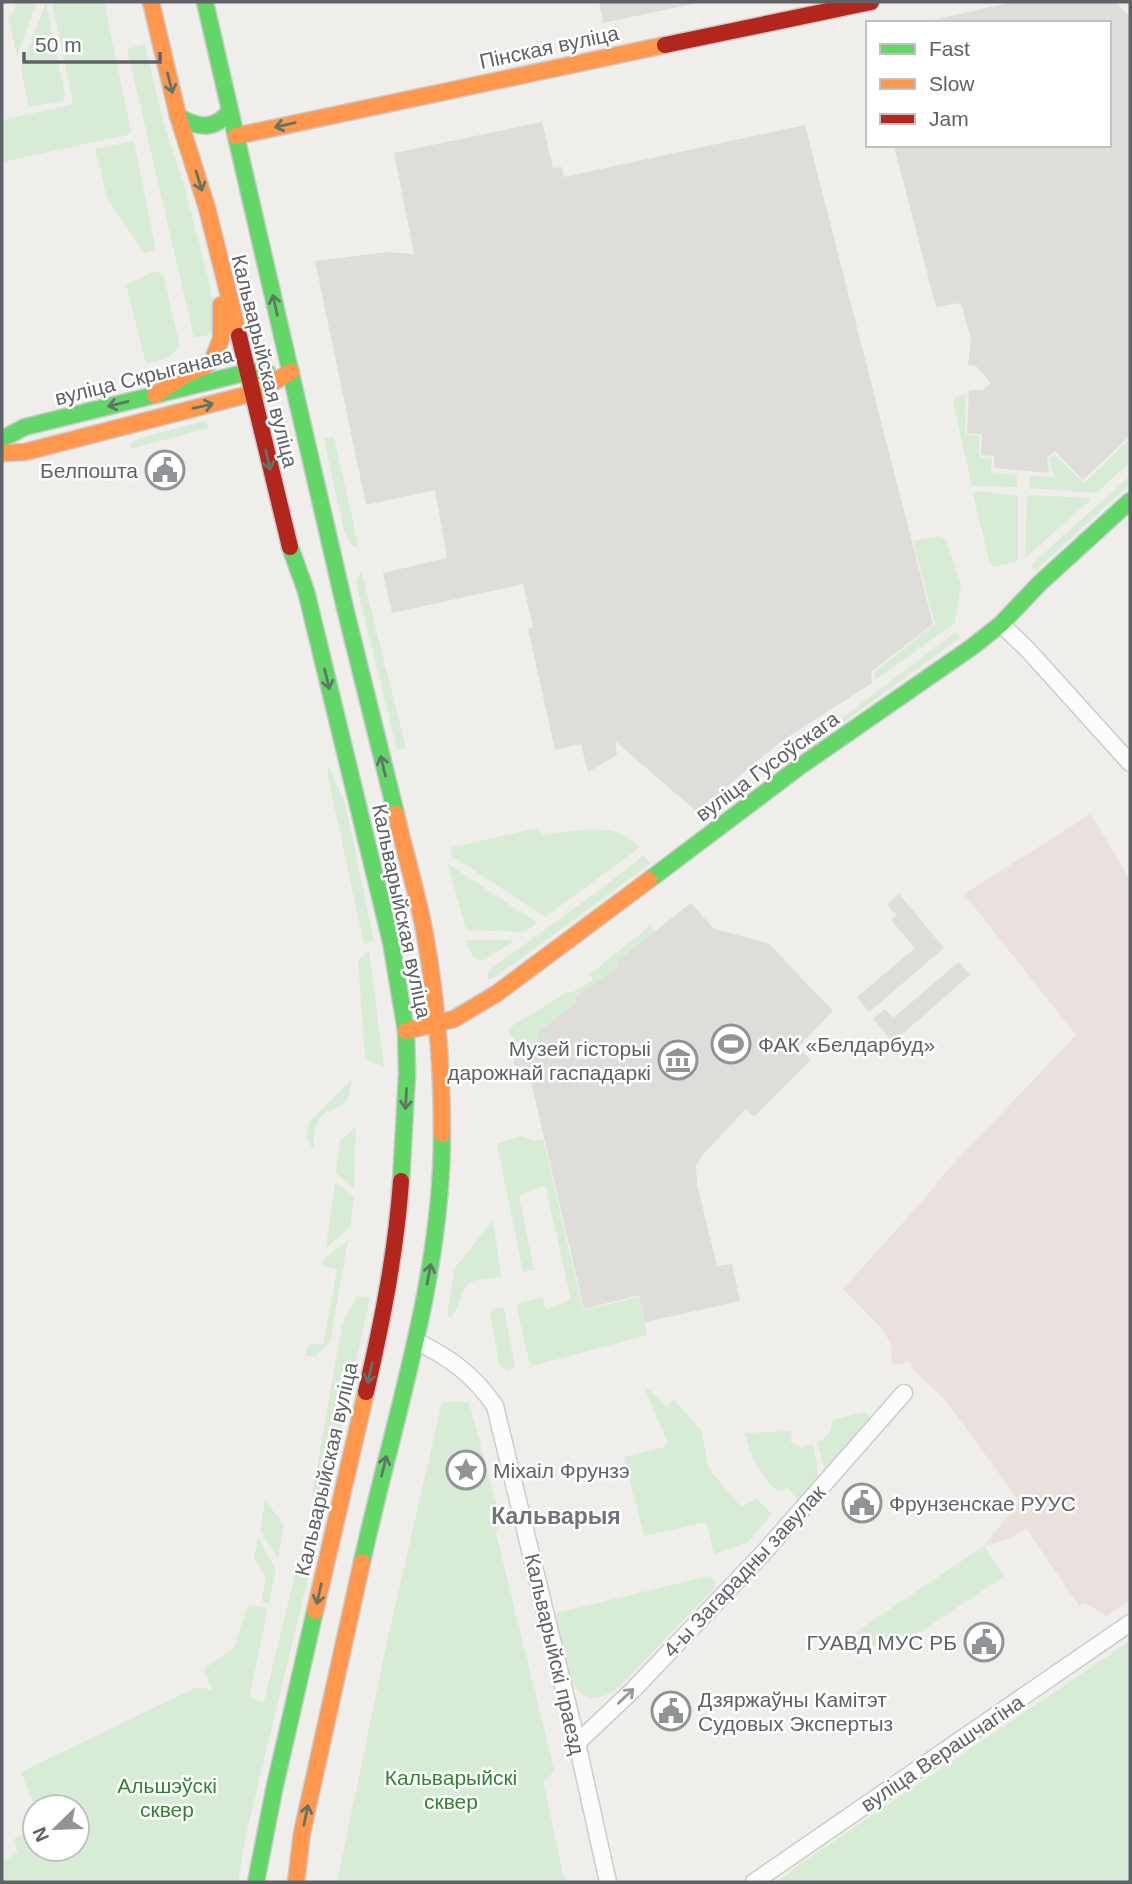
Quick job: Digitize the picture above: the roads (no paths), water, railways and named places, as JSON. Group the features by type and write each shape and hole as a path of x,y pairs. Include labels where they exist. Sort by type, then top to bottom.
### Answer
{"main road":[{"name":"Кальварыйская вуліца","path":"151,2 178,116 207,208 254,393 286,535 306,590 388,928 406,1031 407,1074 397,1237 397,1338 365,1545 302,1833 296,1882"},
{"name":"Кальварыйская вуліца","path":"205,2 348,621 425,934 442,1074 442,1179 431,1266 397,1338 274,1790 257,1882"},
{"name":"Пінская вуліца","path":"236,136 871,2"},
{"path":"178,116 196,127 204,128 218,124 230,111"},
{"path":"155,395 213,359 221,339 222,275"},
{"name":"вуліца Скрыганава","path":"2,439 25,428 248,372 291,372"},
{"name":"вуліца Скрыганава","path":"2,453 25,452 254,393 291,372"},
{"name":"вуліца Гусоўскага","path":"406,1031 454,1019 505,987 799,767 1001,625 1040,583 1130,501"}],"street":[{"path":"1001,625 1028,650 1130,763"},
{"name":"Кальварыйскі праезд","path":"397,1338 456,1364 483,1389 495,1406 608,1882"},
{"name":"4-ы Загарадны завулак","path":"577,1743 633,1690 766,1550 904,1393"},
{"name":"вуліца Верашчагіна","path":"754,1882 1130,1623"}],"place":[{"name":"Белпошта","path":"165,470"},
{"name":"ФАК «Белдарбуд»","path":"731,1044"},
{"name":"Музей гісторыі дарожнай гаспадаркі","path":"678,1060"},
{"name":"Міхаіл Фрунзэ","path":"466,1470"},
{"name":"Фрунзенскае РУУС","path":"862,1503"},
{"name":"ГУАВД МУС РБ","path":"984,1642"},
{"name":"Дзяржаўны Камітэт Судовых Экспертыз","path":"671,1711"}],"district":[{"name":"Кальварыя","path":"556,1516"}],"park label":[{"name":"Кальварыйскі сквер","path":"451,1789"},
{"name":"Альшэўскі сквер","path":"167,1797"}]}
